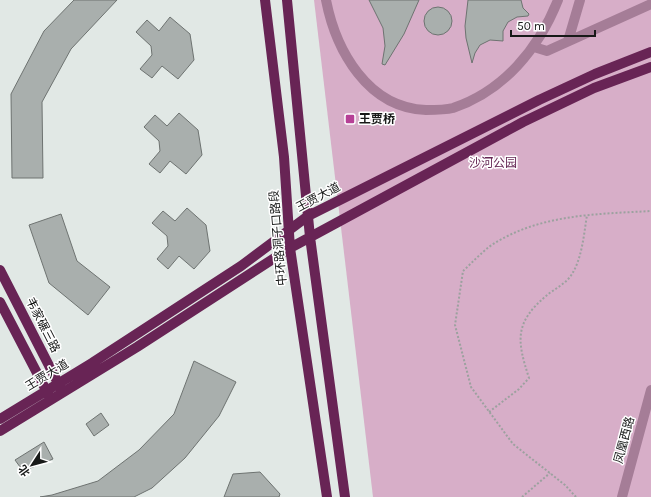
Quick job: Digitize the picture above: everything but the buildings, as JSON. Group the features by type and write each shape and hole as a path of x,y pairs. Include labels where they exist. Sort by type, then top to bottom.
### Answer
{"main road":[{"name":"中环路洞子口路段","path":"265,0 284,158 290,229 290,248 327,497"},
{"path":"287,0 310,237 345,497"},
{"name":"王贾大道","path":"61,388 234,270 308,216 539,100 595,74 651,52"},
{"name":"王贾大道","path":"0,419 49,395 137,347 290,248 530,118 594,88 651,67"},
{"name":"韦家碾三路","path":"0,270 61,388"},
{"path":"0,302 49,395"},
{"name":"王贾大道","path":"0,431 49,395"}],"street":[{"path":"326,0 329,16 339,43 355,70 366,84 380,96 395,104 412,110 452,108 484,94 513,71 534,47 558,0"},
{"path":"568,41 580,0"},
{"path":"534,47 547,51 651,4"},
{"name":"凤凰西路","path":"622,497 651,390"}],"path":[{"path":"576,497 550,473 513,444 471,387 455,325 463,272 499,240 550,220 587,215 651,211"},
{"path":"489,412 519,390 529,378 521,354 519,336 528,314 572,274 580,254 587,215"},
{"path":"522,497 550,473"}],"green space":[{"name":"沙河公园","path":"314,0 651,0 651,497 373,497"}],"place":[{"name":"王贾桥","path":"350,119"}]}
